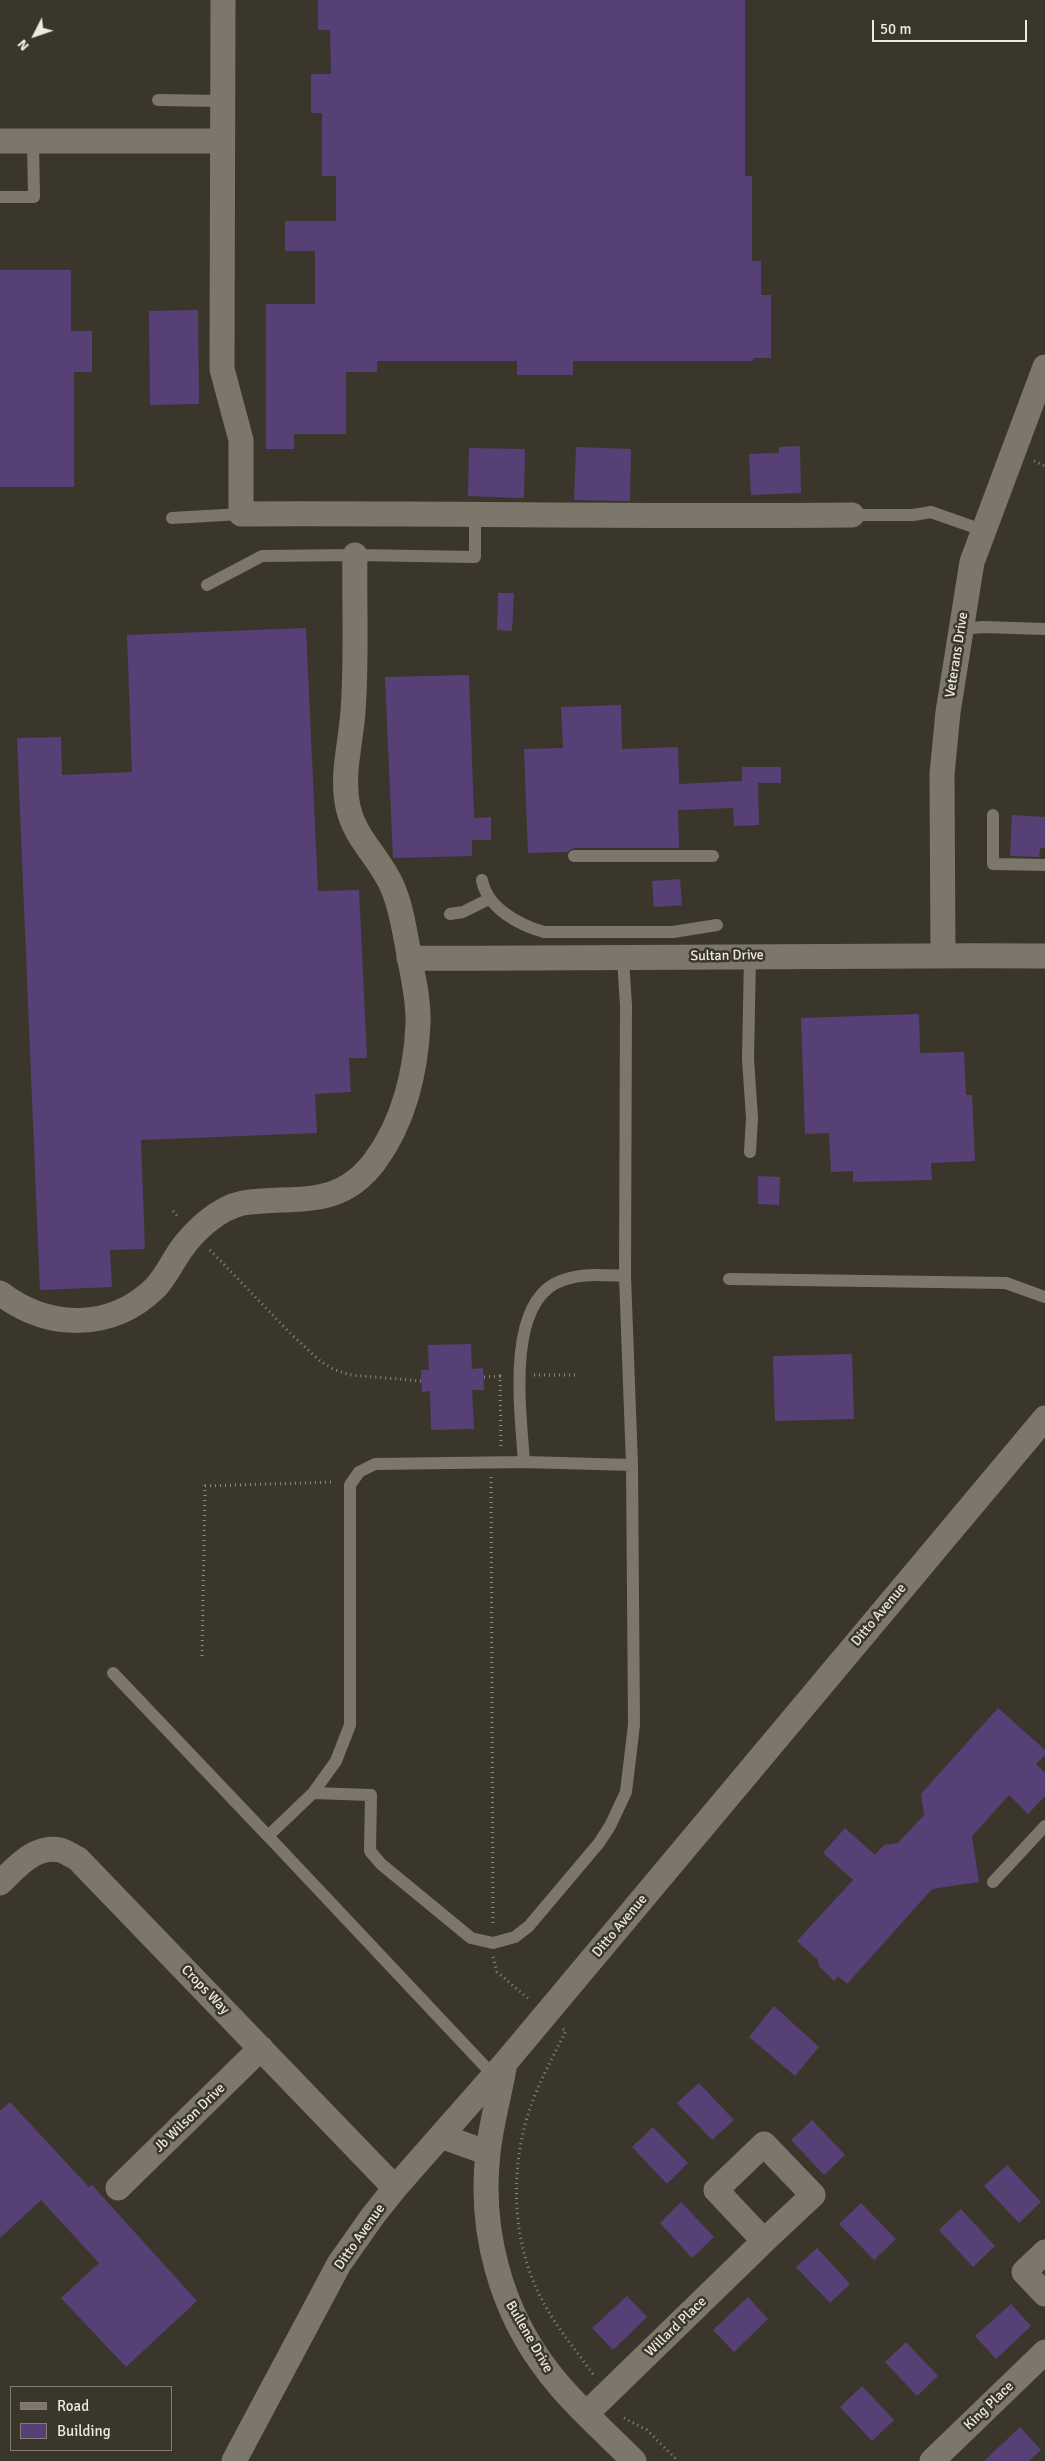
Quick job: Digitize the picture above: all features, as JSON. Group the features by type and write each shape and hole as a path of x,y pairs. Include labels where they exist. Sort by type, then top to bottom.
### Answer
{"street":[{"path":"222,0 222,369 241,440 241,514 475,514 700,517 852,515"},
{"path":"0,141 221,141"},
{"name":"Veterans Drive","path":"943,956 942,774 972,562 982,530 1038,405 1045,367"},
{"path":"0,1293 35,1314 60,1321 106,1318 123,1311 157,1286 194,1234 215,1215 241,1203 311,1200 336,1192 360,1178 375,1162 390,1140 403,1107 413,1067 418,1022 414,981 401,912 392,884 355,829 347,806 346,769 353,711 355,554"},
{"name":"Sultan Drive","path":"409,958 623,959 750,956 1045,956"},
{"name":"Ditto Avenue","path":"234,2461 339,2264 395,2188 499,2070 1040,1435"},
{"name":"Crops Way","path":"0,1883 28,1857 42,1851 60,1850 78,1859 395,2188"},
{"name":"Jb Wilson Drive","path":"118,2188 261,2048"},
{"name":"Bullene Drive","path":"499,2070 488,2153 488,2221 492,2252 499,2278 513,2314 550,2374 634,2461"},
{"path":"441,2136 488,2153"},
{"name":"Willard Place","path":"587,2413 764,2241"},
{"path":"1045,2252 1024,2272 1045,2294"},
{"name":"King Place","path":"932,2461 1045,2352"}],"lane":[{"path":"158,100 222,101"},
{"path":"0,197 34,197 33,141"},
{"path":"852,515 913,515 931,512 982,530"},
{"path":"172,518 241,514"},
{"path":"206,585 262,556 355,554 475,557 475,514"},
{"path":"962,629 983,626 1045,629"},
{"path":"993,815 993,864 1045,865"},
{"path":"574,856 713,856"},
{"path":"482,880 484,890 489,899 517,921 544,932 673,932 717,925"},
{"path":"450,914 463,912 489,899"},
{"path":"750,956 748,1060 752,1118 750,1152"},
{"path":"313,1793 371,1795 370,1851 381,1864 471,1938 493,1943 515,1936 529,1926 599,1843 626,1792 634,1724 632,1464 625,1276 627,1062 623,959"},
{"path":"524,1462 520,1376 526,1323 535,1301 554,1284 583,1275 625,1276"},
{"path":"729,1279 1006,1283 1045,1297"},
{"path":"268,1836 313,1793 336,1761 350,1725 350,1485 354,1477 366,1467 375,1464 524,1462 632,1464"},
{"path":"113,1673 268,1836 499,2070"},
{"path":"993,1882 1045,1826"}],"path":[{"path":"173,1211 289,1332 320,1361 333,1369 350,1375 422,1381"},
{"path":"484,1376 579,1374"},
{"path":"500,1376 501,1449 490,1449 493,1962 498,1972 566,2031 546,2071 527,2120 519,2151 517,2216 523,2249 538,2292 547,2309 621,2416 647,2430 678,2461"},
{"path":"202,1656 205,1486 331,1484 336,1480"}],"building":[{"path":"318,0 745,0 745,176 752,176 752,261 761,261 761,295 771,295 771,358 753,358 753,361 573,361 573,375 517,375 517,361 377,361 377,372 346,372 346,434 294,434 294,449 266,449 266,304 315,304 315,251 285,251 285,221 336,221 336,176 322,176 322,113 311,113 311,74 331,74 330,30 318,30"},
{"path":"0,270 71,270 71,331 92,331 92,372 74,372 74,487 0,487"},
{"path":"198,310 199,404 150,405 149,311"},
{"path":"800,446 801,493 751,495 749,454 779,453 779,447"},
{"path":"576,447 631,449 630,501 574,500"},
{"path":"469,448 525,449 524,498 468,496"},
{"path":"498,593 514,593 512,631 497,630"},
{"path":"306,628 318,891 359,890 367,1058 349,1058 351,1092 315,1094 317,1133 141,1140 145,1249 110,1250 112,1287 40,1290 17,738 61,737 62,775 132,772 127,635"},
{"path":"469,675 474,818 491,817 491,840 472,840 472,856 393,858 385,677"},
{"path":"621,705 622,749 678,747 679,784 742,781 742,767 781,767 781,783 758,783 759,825 734,826 733,808 678,810 679,848 574,848 567,852 528,853 524,749 563,748 561,707"},
{"path":"1012,815 1045,817 1045,848 1040,848 1039,857 1010,856"},
{"path":"680,879 682,905 654,907 652,881"},
{"path":"919,1014 920,1053 964,1052 966,1095 972,1095 975,1161 931,1163 932,1180 853,1182 853,1171 831,1172 829,1133 805,1134 801,1018"},
{"path":"758,1176 780,1177 779,1205 758,1204"},
{"path":"471,1344 472,1369 483,1368 484,1390 472,1390 474,1429 431,1430 430,1391 422,1392 421,1370 429,1370 428,1345"},
{"path":"852,1354 854,1419 775,1421 773,1356"},
{"path":"998,1708 1045,1750 1045,1755 1036,1764 1045,1773 1045,1796 1028,1814 1009,1795 972,1836 979,1882 932,1889 847,1984 838,1976 834,1981 819,1966 818,1960 797,1941 853,1880 823,1853 845,1828 875,1855 884,1845 898,1843 924,1815 921,1794"},
{"path":"774,2006 819,2047 795,2076 749,2037"},
{"path":"699,2083 734,2120 712,2140 677,2103"},
{"path":"10,2102 89,2187 92,2185 197,2301 126,2367 61,2298 99,2263 41,2200 0,2238 0,2111"},
{"path":"812,2120 845,2155 824,2175 791,2140"},
{"path":"653,2127 688,2163 667,2184 632,2147"},
{"path":"1007,2165 1041,2202 1019,2223 984,2186"},
{"path":"681,2202 714,2237 692,2258 660,2223"},
{"path":"861,2203 896,2239 874,2260 839,2224"},
{"path":"961,2209 995,2246 973,2267 939,2230"},
{"path":"817,2248 850,2284 830,2303 796,2267"},
{"path":"627,2296 647,2317 613,2350 592,2328"},
{"path":"748,2297 768,2319 734,2352 713,2330"},
{"path":"1011,2304 1031,2326 996,2359 975,2336"},
{"path":"906,2342 938,2376 917,2396 885,2362"},
{"path":"862,2386 894,2420 872,2441 840,2407"},
{"path":"1020,2427 1041,2450 1029,2461 984,2461"}]}
